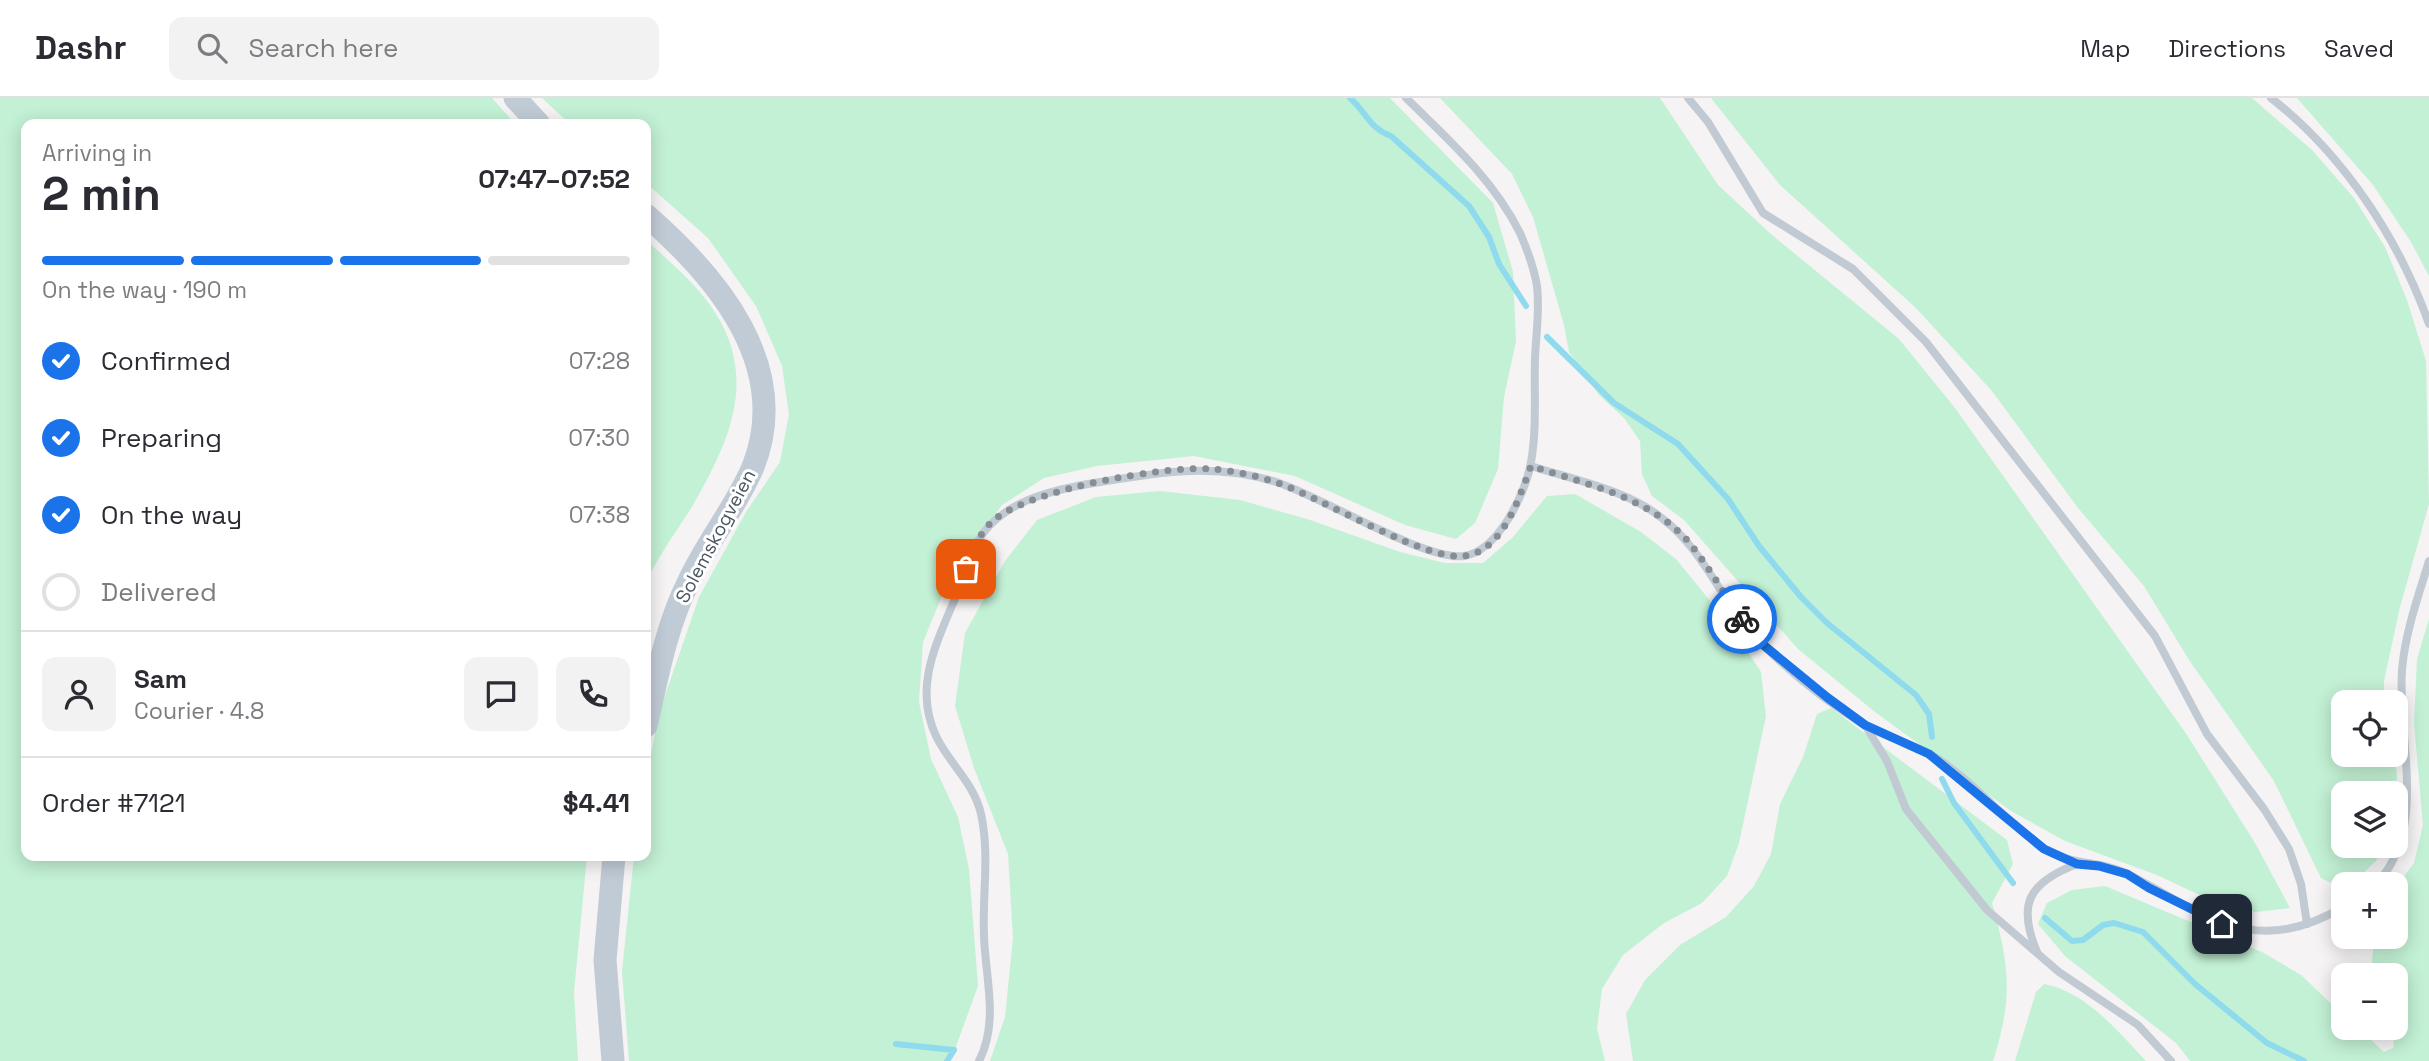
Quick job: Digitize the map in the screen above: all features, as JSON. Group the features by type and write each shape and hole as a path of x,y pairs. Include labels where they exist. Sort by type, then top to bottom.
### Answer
{"street":[{"path":"514,98 534,119"},
{"name":"Solemskogveien","path":"651,220 694,262 737,318 760,372 765,412 753,467 695,566 677,607 651,707"},
{"path":"613,1061 605,960 614,861"}],"lane":[{"path":"979,1061 987,1040 990,1011 984,942 986,880 981,811 964,777 934,733 925,691 929,663 937,639 975,545 987,527 1018,505 1072,487 1168,471 1210,469 1277,482 1330,503 1426,550 1443,555 1465,556 1486,547 1505,525 1531,466 1539,305 1534,272 1521,234 1493,190 1406,98"},
{"path":"1688,98 1708,122 1763,213 1853,269 1926,342 2155,636 2207,734 2290,849 2301,884 2307,924"},
{"path":"2271,98 2301,124 2362,195 2407,270 2429,324"},
{"path":"1531,466 1631,500 1662,517 1687,541 1761,643 1865,725 1929,754 2025,835 2057,857 2127,874 2180,904 2238,930 2277,930 2307,924 2331,913"},
{"path":"2386,872 2399,855 2409,824 2411,795 2403,717 2403,667 2407,640 2429,561"},
{"path":"1865,725 1887,761 1906,809 1987,910 2059,972 2138,1025 2171,1061"},
{"path":"2038,954 2027,926 2030,897 2043,880 2077,864"}],"green space":[{"path":"0,98 492,98 511,119 21,119 21,861 587,861 574,992 578,1061 0,1061"},
{"path":"542,98 1390,98 1493,203 1513,272 1516,341 1504,397 1498,469 1475,523 1456,539 1405,525 1295,476 1194,456 1097,466 1044,478 1002,505 949,579 923,642 919,702 931,759 958,817 969,869 978,986 954,1052 945,1061 629,1061 622,971 633,861 651,861 651,755 659,713 699,597 746,512 780,462 789,414 782,366 756,306 708,238 651,187 651,119 565,119"},
{"path":"1440,98 1660,98 1718,185 1772,235 1899,339 1955,408 2187,735 2255,843 2290,908 2256,912 2212,901 2157,875 2065,841 2011,811 1875,712 1798,649 1684,520 1652,496 1642,474 1640,441 1624,418 1599,395 1569,352 1564,325 1533,217 1512,174"},
{"path":"1711,98 2252,98 2312,150 2354,198 2385,247 2407,300 2426,361 2429,504 2400,607 2384,690 2331,690 2331,767 2396,767 2397,772 2397,781 2331,781 2331,858 2377,858 2364,872 2331,872 2331,883 2321,878 2274,781 2189,660 2144,586 2078,508 1992,391 1916,308 1780,185"},
{"path":"2297,98 2429,98 2429,276 2411,242 2373,185"},
{"path":"651,245 693,284 716,314 729,339 735,364 736,388 727,435 717,459 693,505 651,574"},
{"path":"1160,491 1240,500 1310,520 1400,552 1445,563 1483,563 1512,538 1547,496 1575,494 1641,532 1676,559 1733,629 1761,672 1766,716 1739,843 1727,876 1702,903 1664,923 1623,955 1602,989 1597,1028 1605,1061 990,1061 1005,1017 1013,938 1008,854 974,768 955,706 965,633 1005,561 1037,520 1096,497"},
{"path":"2429,619 2429,1061 2190,1061 2176,1043 2065,956 2038,924 2047,903 2072,890 2105,886 2262,952 2301,975 2331,1004 2331,1040 2371,1040 2384,1052 2393,1048 2394,1040 2408,1040 2408,963 2372,963 2373,949 2408,949 2407,872 2414,863 2423,825 2414,723 2417,659"},
{"path":"1831,708 2007,840 2013,864 1992,903 2003,946 2007,982 2004,1019 1993,1061 1633,1061 1626,1014 1645,980 1680,945 1726,917 1754,886 1771,854 1780,804 1803,757 1817,714"},
{"path":"2044,984 2059,988 2087,1004 2146,1061 2015,1061 2036,992"}],"waterway":[{"path":"1350,98 1373,124 1391,136 1469,206 1489,237 1499,264 1526,306"},
{"path":"1547,337 1614,403 1678,444 1728,499 1759,546 1801,597 1827,623 1916,695 1929,714 1932,737"},
{"path":"1942,779 1954,803 2013,883"},
{"path":"2045,918 2072,941 2083,940 2103,925 2114,923 2143,932 2195,984 2267,1043 2304,1061"},
{"path":"896,1044 954,1050 947,1061"}],"way so far":[{"path":"966,569 975,545 987,527 1018,505 1039,496 1072,487 1168,471 1210,469 1277,482 1330,503 1426,550 1443,555 1465,556 1486,547 1505,525 1531,466 1631,500 1662,517 1699,556 1742,619"}],"route":[{"path":"1742,619 1761,643 1828,698 1865,725 1929,754 2044,849 2077,864 2099,866 2127,874 2149,888 2222,924"}]}
